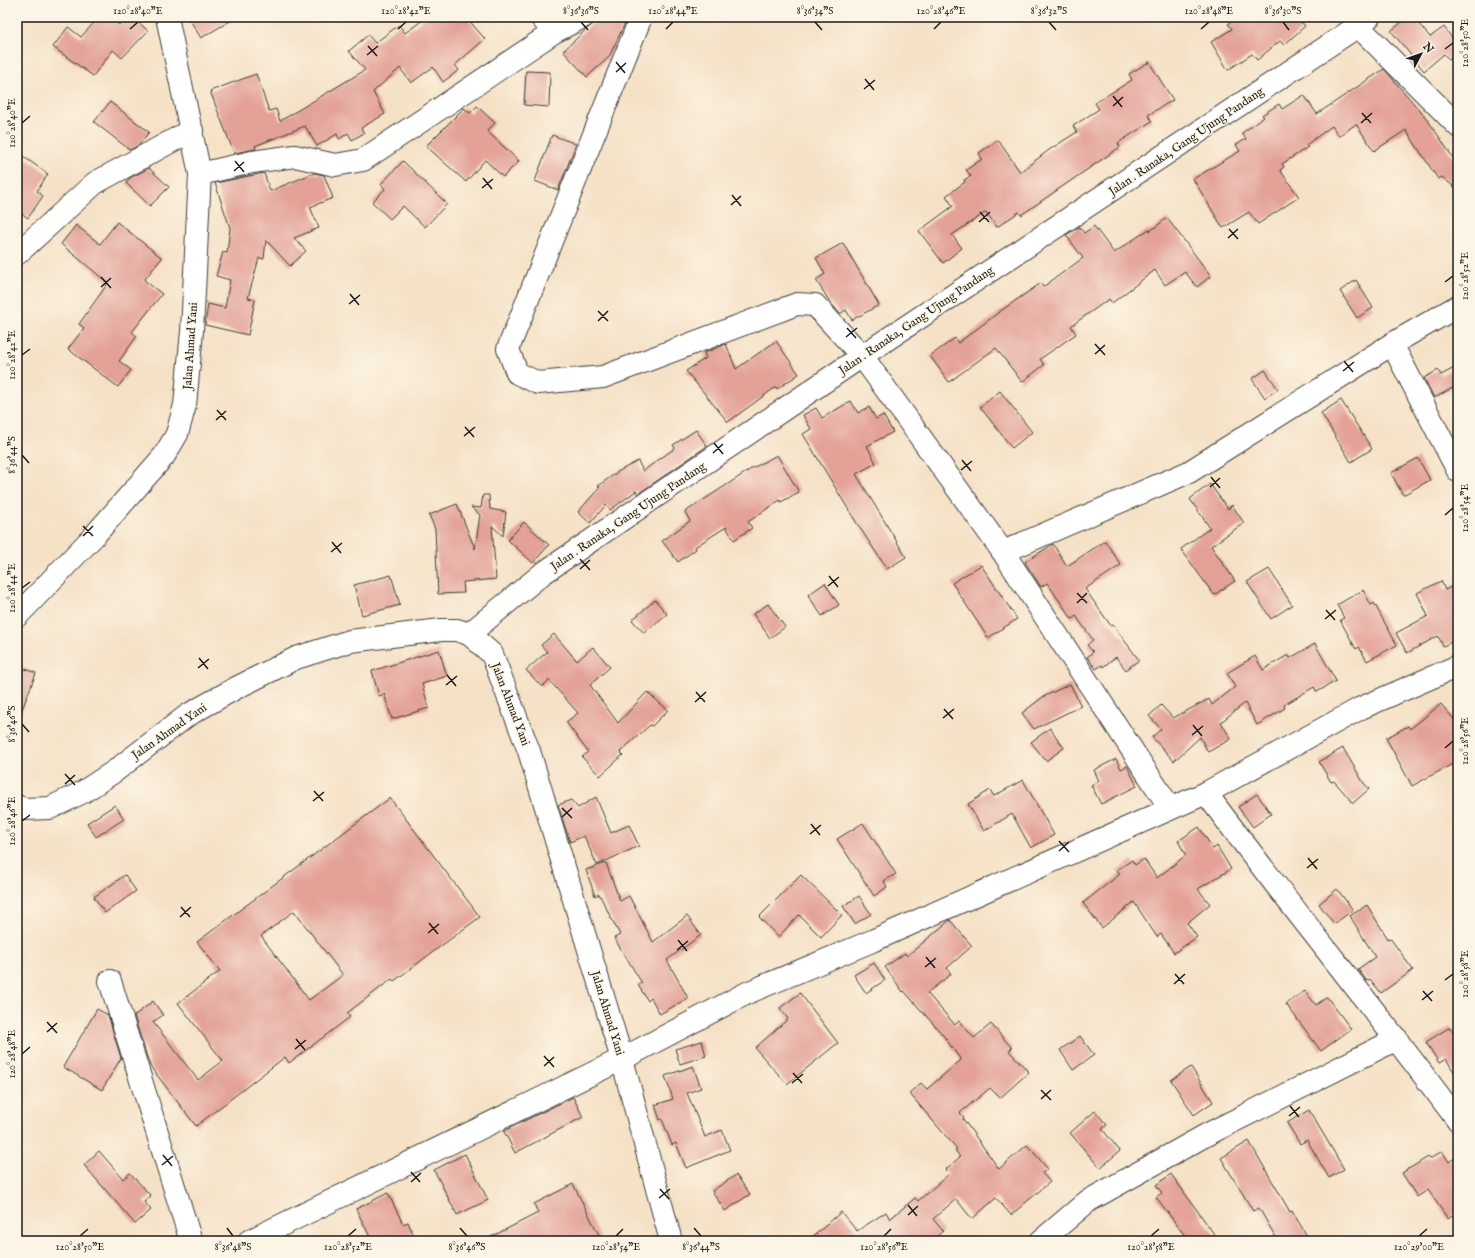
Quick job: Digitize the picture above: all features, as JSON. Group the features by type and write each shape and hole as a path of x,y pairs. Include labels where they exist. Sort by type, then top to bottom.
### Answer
{"main road":[{"name":"Jalan Ahmad Yani","path":"17,616 94,536 164,456 177,434 185,405 190,364 200,174 192,130 167,17"},
{"path":"200,174 252,162 295,156 335,164 363,160 548,25 583,17"},
{"path":"641,17 508,350 518,373 538,383 603,377 797,304 815,306 862,356 1003,552 1170,808"},
{"path":"1364,22 1458,126"},
{"name":"Jalan . Ranaka, Gang Ujung Pandang","path":"469,634 542,574 862,356 1364,22"},
{"path":"17,254 95,183 192,130"},
{"path":"1003,552 1189,472 1392,344 1458,306"},
{"path":"1392,344 1458,471"},
{"name":"Jalan Ahmad Yani","path":"17,806 24,809 50,808 83,792 114,771 188,715 236,688 296,658 350,641 441,630 457,630 469,634 492,654 529,751 622,1059 671,1241"},
{"path":"249,1241 622,1059 747,993 872,941 1206,793 1361,708 1458,666"},
{"path":"1206,793 1267,876 1397,1039 1458,1121"},
{"path":"110,981 191,1241"},
{"path":"1041,1241 1088,1201 1206,1136 1397,1039"}],"building":[{"path":"99,17 110,17 119,25 127,17 133,17 148,31 122,58 113,50 93,76 53,47 68,27 81,37"},
{"path":"188,17 237,17 201,38"},
{"path":"427,17 466,17 485,39 455,65 459,70 443,82 433,67 411,83 400,68 373,92 385,114 361,128 364,133 352,140 348,133 339,139 337,134 317,146 305,126 255,146 256,149 234,153 210,91 256,74 269,111 276,109 280,121 365,70 349,51 368,35 375,43 399,25 405,33"},
{"path":"600,17 628,17 609,57 587,77 563,51"},
{"path":"1237,17 1297,17 1305,26 1284,45 1280,41 1257,60 1252,54 1228,70 1211,42 1232,29 1228,24"},
{"path":"1408,17 1413,17 1430,37 1444,27 1458,46 1458,54 1449,60 1444,54 1424,71 1391,31"},
{"path":"1149,62 1173,100 1148,115 1152,121 1118,143 1120,147 1021,215 1019,212 997,227 986,212 952,235 962,248 943,263 919,231 953,206 946,196 965,182 964,180 971,176 966,170 982,159 979,153 998,140 1020,172 1049,150 1077,132 1073,126 1099,109 1095,103 1132,80 1129,74"},
{"path":"1384,69 1427,119 1458,165 1458,190 1442,177 1438,179 1406,130 1374,151 1356,124 1339,136 1332,126 1306,145 1308,147 1282,164 1284,167 1280,170 1299,197 1258,224 1249,212 1223,228 1193,179 1240,151 1236,145 1246,139 1242,133 1264,117 1262,115 1279,104 1282,109 1304,95 1317,114"},
{"path":"526,71 550,72 549,107 524,105"},
{"path":"110,102 149,132 139,145 130,150 94,122"},
{"path":"477,106 495,123 487,131 519,161 503,177 485,160 466,182 426,146 464,108 470,113"},
{"path":"552,135 576,144 558,190 535,181"},
{"path":"17,152 48,174 37,191 43,196 28,218 17,210"},
{"path":"403,161 447,204 425,227 403,206 390,219 372,202 385,189 381,184"},
{"path":"149,168 169,187 150,206 126,183 130,178"},
{"path":"264,173 270,191 314,173 324,175 333,198 310,207 319,228 294,238 306,251 290,266 266,240 264,259 259,258 248,298 255,300 248,335 205,325 208,304 225,308 230,280 216,276 223,252 227,253 230,228 215,183"},
{"path":"1167,218 1211,276 1197,287 1185,272 1165,285 1155,270 1112,303 1109,299 1071,326 1076,334 1040,359 1044,365 1022,382 996,348 949,382 930,356 955,338 958,343 1041,283 1043,287 1083,258 1066,235 1079,227 1084,233 1094,226 1114,253 1149,229 1150,231"},
{"path":"117,222 162,258 144,280 162,294 132,332 137,336 119,361 131,370 118,387 68,349 84,328 79,324 108,283 61,244 76,225 100,244"},
{"path":"843,243 879,305 852,320 846,310 840,314 830,302 816,280 825,274 816,258"},
{"path":"1356,280 1373,308 1357,318 1340,291"},
{"path":"776,341 799,374 777,389 776,387 728,422 686,371 706,358 704,353 726,344 736,369"},
{"path":"1458,366 1458,385 1434,398 1424,378 1438,370 1441,375"},
{"path":"1265,370 1278,389 1265,398 1252,379"},
{"path":"1000,391 1032,432 1012,448 980,407"},
{"path":"1341,400 1372,449 1351,462 1321,413"},
{"path":"851,401 858,413 869,407 876,419 883,415 893,432 867,446 876,463 856,474 906,557 887,569 856,522 803,434 811,429 803,415 816,408 822,418"},
{"path":"696,430 707,446 638,494 636,491 610,510 606,505 590,523 578,512 600,487 598,486 619,471 638,461 643,471 675,448 673,445"},
{"path":"777,455 799,492 781,502 780,500 748,522 752,528 734,540 726,527 695,547 696,549 678,562 662,541 690,521 685,512 751,469"},
{"path":"1418,458 1430,480 1403,495 1391,473"},
{"path":"1210,484 1228,509 1232,505 1244,523 1211,546 1235,581 1214,595 1181,549 1210,528 1190,499"},
{"path":"483,495 489,495 490,509 506,512 503,536 492,526 496,579 463,582 464,593 438,594 435,529 429,515 457,504 475,549 480,515 471,507 481,508"},
{"path":"524,522 549,545 533,563 508,540"},
{"path":"1105,541 1121,565 1085,589 1111,626 1113,625 1139,660 1126,670 1116,657 1103,667 1102,665 1096,669 1087,657 1093,652 1087,645 1093,640 1076,616 1072,619 1047,583 1041,587 1025,562 1053,544 1067,566"},
{"path":"981,565 1017,619 988,638 952,583"},
{"path":"1269,569 1292,605 1271,619 1247,582"},
{"path":"391,575 400,605 362,615 354,585"},
{"path":"1441,581 1445,590 1458,583 1458,639 1443,646 1438,636 1407,653 1396,633 1428,616 1417,593"},
{"path":"825,583 839,605 822,616 808,595"},
{"path":"1363,590 1371,605 1374,603 1397,645 1367,661 1359,647 1356,649 1340,620 1344,618 1337,605"},
{"path":"655,600 667,614 644,633 632,620"},
{"path":"768,604 785,627 770,638 753,614"},
{"path":"554,634 577,661 593,647 610,667 590,685 618,723 647,692 668,710 652,726 650,725 620,752 623,755 600,776 582,757 588,752 566,722 578,713 549,680 542,687 526,670 547,652 541,645"},
{"path":"1315,644 1336,681 1317,692 1314,687 1284,705 1285,708 1257,725 1245,703 1221,722 1231,739 1208,752 1200,737 1174,761 1152,737 1161,729 1149,716 1161,705 1173,718 1209,699 1212,705 1235,687 1227,673 1255,656 1263,670 1288,655 1290,658"},
{"path":"439,650 447,676 422,684 429,708 392,719 384,694 379,696 372,671"},
{"path":"17,666 36,673 18,720 17,719"},
{"path":"1070,684 1081,706 1034,729 1022,713 1043,697"},
{"path":"1441,704 1458,724 1458,761 1412,786 1386,738 1408,726 1410,729"},
{"path":"1050,728 1064,748 1046,761 1031,742"},
{"path":"1343,748 1363,782 1369,789 1353,803 1334,781 1331,782 1319,762"},
{"path":"1116,759 1121,769 1127,766 1137,786 1101,804 1091,785 1099,781 1094,770"},
{"path":"1023,780 1054,835 1031,848 1012,814 984,831 968,804 990,790 994,796"},
{"path":"1257,794 1271,814 1253,827 1238,807"},
{"path":"596,797 611,833 629,825 639,846 597,865 584,836 570,842 558,805 571,800 578,808"},
{"path":"390,798 480,917 394,981 392,979 347,1013 350,1017 289,1063 285,1057 196,1126 150,1066 134,1016 153,1001 163,1015 153,1022 198,1080 223,1061 178,1003 220,971 197,942","holes":["294,911 343,975 309,1000 261,936"]},
{"path":"115,805 124,819 96,837 87,823"},
{"path":"863,823 896,874 884,881 887,887 874,896 837,839"},
{"path":"1199,827 1213,849 1217,846 1231,869 1198,889 1210,904 1187,923 1197,937 1174,953 1161,934 1157,937 1134,902 1102,928 1083,903 1120,874 1117,870 1132,860 1135,865 1144,859 1157,878 1186,855 1178,841"},
{"path":"606,863 620,901 629,896 653,942 687,916 701,935 667,960 688,998 660,1014 651,998 648,1001 638,985 642,983 614,938 620,935 599,894 595,896 586,870"},
{"path":"125,875 136,891 105,913 94,897"},
{"path":"801,875 842,915 821,937 799,915 778,937 759,917"},
{"path":"1337,889 1353,910 1334,924 1319,904"},
{"path":"859,896 871,914 855,924 843,906"},
{"path":"1367,905 1388,939 1390,938 1413,970 1381,993 1370,979 1367,981 1358,969 1375,957 1350,916"},
{"path":"950,920 972,946 947,968 951,974 927,993 955,1025 959,1021 974,1038 991,1024 1012,1048 1009,1051 1029,1072 1000,1098 990,1088 960,1113 999,1169 1027,1145 1048,1169 1042,1173 1050,1182 1011,1215 996,1198 972,1219 956,1199 933,1219 943,1231 931,1241 808,1241 841,1212 857,1231 886,1212 890,1219 915,1198 918,1201 949,1174 945,1170 960,1157 955,1150 957,1149 909,1093 921,1083 927,1089 961,1060 943,1035 904,991 903,992 885,967 905,953 907,956"},
{"path":"874,963 885,980 866,993 854,975"},
{"path":"1305,991 1316,1005 1327,997 1351,1029 1321,1051 1286,1004"},
{"path":"800,993 838,1043 787,1084 755,1048 788,1019 780,1008"},
{"path":"97,1009 108,1015 121,1058 102,1090 63,1067"},
{"path":"1450,1027 1458,1039 1458,1078 1446,1059 1439,1063 1426,1042"},
{"path":"1080,1036 1094,1055 1073,1070 1060,1050"},
{"path":"702,1041 706,1056 680,1064 675,1049"},
{"path":"693,1066 701,1088 687,1093 705,1137 722,1130 730,1150 686,1168 676,1143 672,1145 662,1119 660,1120 655,1105 673,1099 665,1076"},
{"path":"1191,1067 1213,1102 1194,1115 1171,1080"},
{"path":"573,1097 583,1117 515,1153 504,1131"},
{"path":"1309,1110 1344,1169 1329,1178 1307,1140 1300,1144 1287,1123"},
{"path":"1095,1111 1107,1125 1102,1129 1120,1151 1100,1168 1070,1133"},
{"path":"1249,1141 1290,1212 1292,1211 1310,1241 1278,1241 1259,1208 1253,1211 1221,1158"},
{"path":"99,1151 123,1179 130,1173 151,1196 144,1202 151,1210 135,1224 84,1165"},
{"path":"1442,1151 1449,1162 1458,1156 1458,1212 1448,1219 1428,1190 1417,1197 1402,1173 1428,1157 1430,1159"},
{"path":"465,1154 488,1200 457,1215 434,1170"},
{"path":"1171,1174 1219,1241 1189,1241 1156,1197 1162,1193 1156,1185"},
{"path":"736,1175 750,1194 725,1211 712,1191"},
{"path":"573,1184 602,1241 483,1241 538,1213 534,1204"},
{"path":"388,1193 403,1224 408,1222 416,1241 372,1241 356,1209"}]}
